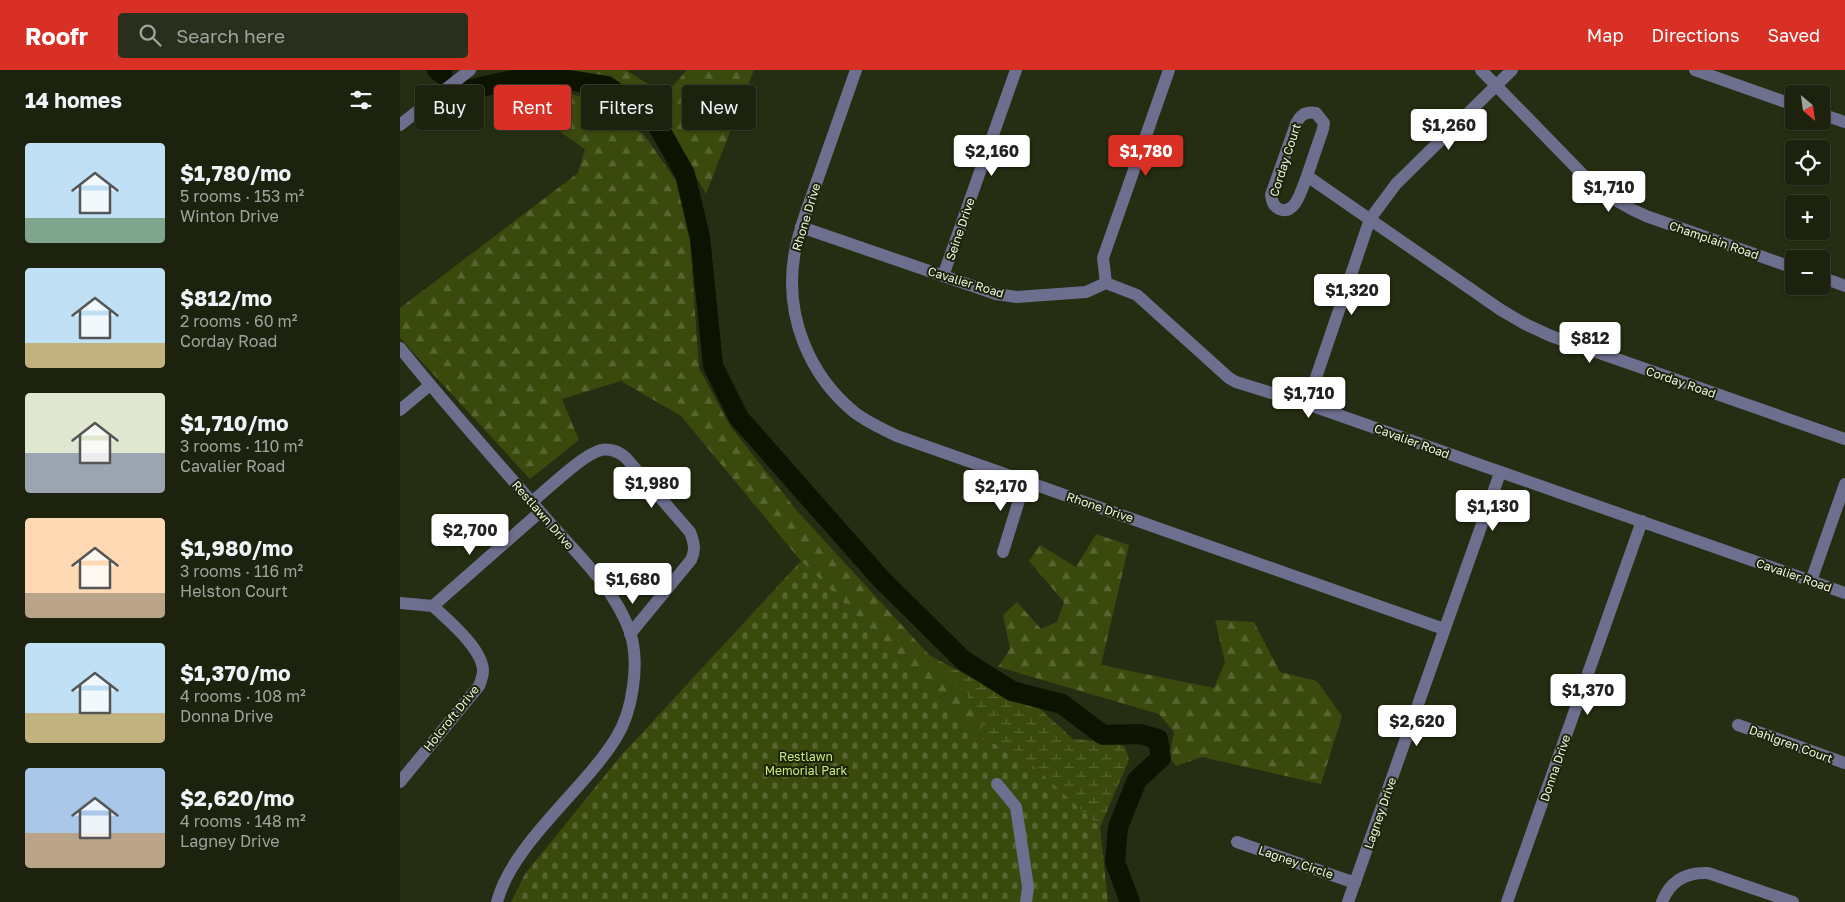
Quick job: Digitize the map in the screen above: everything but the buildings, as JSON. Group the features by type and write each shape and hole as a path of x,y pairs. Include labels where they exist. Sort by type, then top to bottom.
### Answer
{"street":[{"path":"400,125 470,70"},
{"name":"Rhone Drive","path":"856,70 801,227 794,256 792,281 793,306 804,346 825,380 854,412 874,425 897,436 1444,629"},
{"name":"Seine Drive","path":"943,276 1016,70"},
{"path":"1106,283 1103,258 1169,70"},
{"name":"Champlain Road","path":"1481,70 1590,182 1607,196 1625,207 1646,216 1785,265"},
{"path":"1307,404 1370,219 1396,184 1512,70"},
{"path":"1695,70 1785,101"},
{"name":"Corday Court","path":"1310,112 1316,113 1324,123 1307,176 1295,205 1289,209 1282,210 1276,208 1271,196 1296,124 1299,118 1310,112"},
{"path":"1830,117 1845,122"},
{"name":"Corday Court","path":"1307,176 1370,219"},
{"name":"Corday Road","path":"1370,219 1501,310 1551,336 1845,439"},
{"name":"Cavalier Road","path":"801,227 996,294 1017,297 1086,292 1106,283 1137,295 1229,378 1845,593"},
{"path":"1830,280 1845,286"},
{"name":"Restlawn Drive","path":"400,348 599,579 623,615 634,653 632,692 627,713 618,736 604,757 520,856 502,887 497,902"},
{"path":"400,410 430,385"},
{"path":"400,603 433,606 588,456 607,450 620,453 626,458 690,532 694,542 694,553 691,560 630,634"},
{"name":"Lagney Drive","path":"1348,902 1500,473"},
{"path":"1003,552 1025,481"},
{"path":"1811,582 1845,484"},
{"name":"Donna Drive","path":"1507,902 1642,521"},
{"name":"Holcroft Drive","path":"400,782 482,679 483,670 476,651 433,606"},
{"name":"Dahlgren Court","path":"1738,724 1845,763"},
{"path":"997,784 1016,807 1028,887 1027,902"},
{"name":"Lagney Circle","path":"1237,842 1355,883"},
{"path":"1662,902 1666,892 1674,882 1697,872 1708,873 1793,902"}],"green space":[{"path":"556,70 626,70 649,85 619,85 610,79"},
{"path":"687,70 754,70 748,85 682,85 682,130 731,130 706,194 669,130 672,130 672,87"},
{"path":"571,94 581,97 581,130 637,130 645,136 676,181 690,242 699,368 730,426 798,512 987,718 978,735 801,561 681,416 621,381 562,399 579,440 530,479 400,338 400,308 578,173 585,149 557,130 571,130"},
{"path":"1096,534 1129,545 1101,665 1214,688 1225,662 1215,620 1254,622 1280,672 1317,681 1342,716 1321,784 1202,757 1176,766 1169,757 1174,732 1159,714 998,667 1010,649 1003,615 1017,602 1041,629 1057,622 1064,602 1029,561 1040,545 1076,567"},
{"name":"Restlawn Memorial Park","path":"801,561 978,735 1029,762 1100,827 1108,902 511,902 525,874 619,758"},
{"path":"929,655 1007,697 1040,709 1073,739 1113,742 1125,747 1129,760 1100,827 1029,762 978,735 987,718"}],"waterway":[{"path":"437,70 442,74"},
{"path":"484,86 538,75 607,86 654,119 685,174 700,237 713,366 739,418 881,579 963,660 1012,691 1062,704 1103,735 1140,734 1158,739 1161,758 1137,780 1118,827 1115,862 1130,902"}]}
